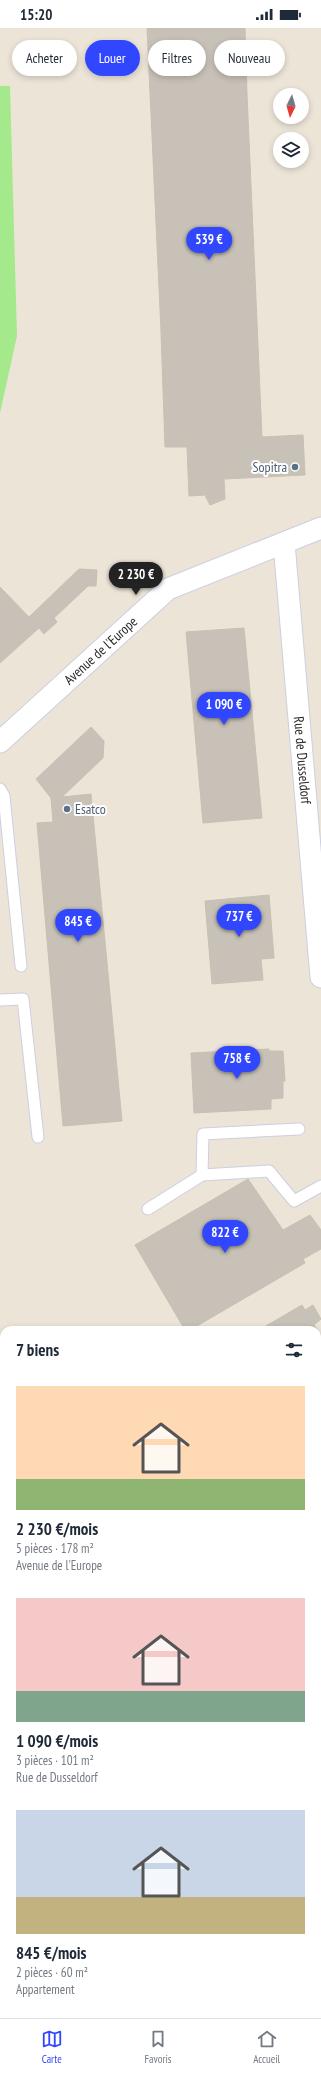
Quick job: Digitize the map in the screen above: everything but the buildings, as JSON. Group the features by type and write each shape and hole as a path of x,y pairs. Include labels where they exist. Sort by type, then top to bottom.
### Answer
{"street":[{"name":"Avenue de l'Europe","path":"0,742 168,589 321,528"},
{"name":"Rue de Dusseldorf","path":"284,543 321,977"}],"lane":[{"path":"0,789 4,796 21,966"},
{"path":"0,1000 23,998 38,1137"},
{"path":"202,1175 203,1134 299,1129"},
{"path":"148,1209 202,1175 269,1172 294,1201 321,1186"}],"green space":[{"path":"0,86 10,86 17,336 0,413"}],"place":[{"name":"Sopitra","path":"295,467"},
{"name":"Esatco","path":"67,809"}]}
